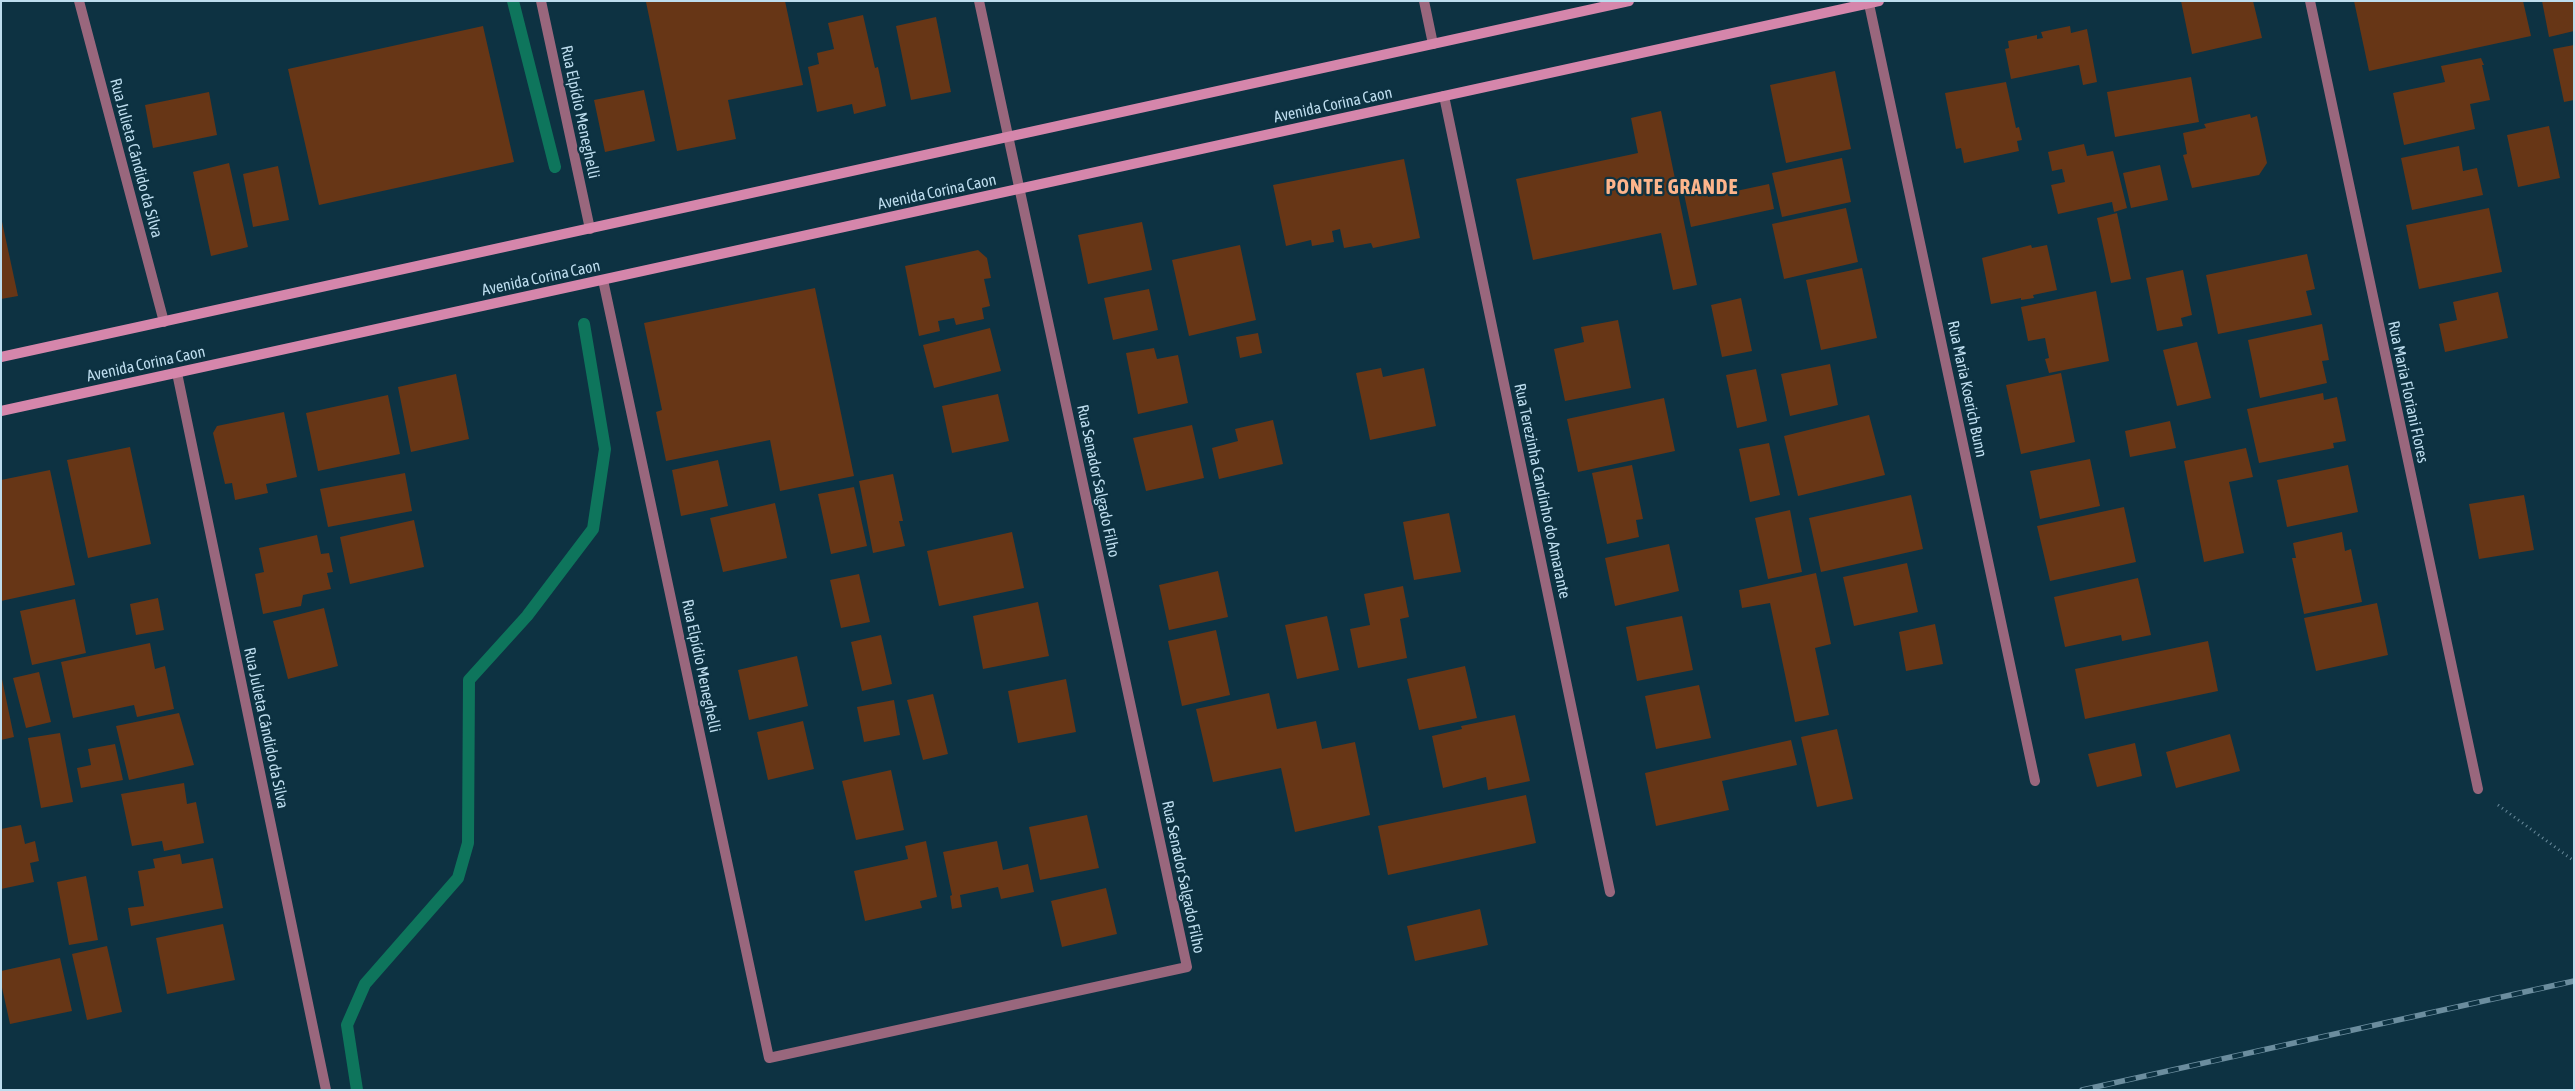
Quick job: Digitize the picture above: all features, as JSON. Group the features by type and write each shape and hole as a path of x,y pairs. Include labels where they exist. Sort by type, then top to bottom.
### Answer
{"main road":[{"path":"1,357 1629,1"},
{"name":"Avenida Corina Caon","path":"1,411 1874,2"}],"street":[{"name":"Rua Julieta Cândido da Silva","path":"79,1 164,322"},
{"name":"Rua Elpídio Meneghelli","path":"541,1 590,229"},
{"name":"Rua Senador Salgado Filho","path":"769,1058 1187,967 979,1"},
{"path":"1424,1 1433,44"},
{"name":"Rua Maria Floriani Flores","path":"2310,1 2478,789"},
{"name":"Rua Maria Koerich Bunn","path":"1874,2 2035,781"},
{"name":"Rua Terezinha Candinho do Amarante","path":"1444,96 1610,892"},
{"name":"Rua Elpídio Meneghelli","path":"603,280 769,1058"},
{"name":"Rua Julieta Cândido da Silva","path":"177,373 326,1090"}],"path":[{"path":"2478,789 2574,861"}],"building":[{"path":"785,1 803,85 728,100 736,139 677,151 646,2"},
{"path":"2181,1 2253,1 2262,38 2192,54"},
{"path":"2354,1 2523,1 2531,36 2369,71"},
{"path":"2542,1 2574,1 2574,31 2549,37"},
{"path":"863,15 875,68 878,67 886,106 854,114 852,104 817,112 808,67 819,64 817,53 834,49 828,23"},
{"path":"936,17 951,92 911,100 896,26"},
{"path":"483,26 514,162 319,205 288,69"},
{"path":"2070,26 2071,33 2087,29 2097,82 2083,85 2079,65 2011,79 2005,49 2009,48 2008,41 2037,35 2037,39 2043,38 2041,32"},
{"path":"2574,45 2574,100 2564,102 2553,49"},
{"path":"2481,58 2490,100 2470,104 2475,129 2404,145 2393,93 2445,82 2441,66"},
{"path":"1835,71 1851,149 1786,163 1770,85"},
{"path":"2191,77 2199,122 2115,137 2107,92"},
{"path":"2006,82 2016,128 2019,127 2022,140 2017,141 2019,151 1964,163 1961,148 1956,149 1945,93"},
{"path":"644,90 655,141 605,152 594,100"},
{"path":"209,92 217,135 153,148 145,105"},
{"path":"1661,111 1697,285 1673,290 1661,233 1533,260 1516,179 1638,153 1631,118"},
{"path":"2250,114 2251,118 2257,116 2267,163 2259,175 2192,188 2183,155 2187,154 2183,133 2206,128 2204,124"},
{"path":"2549,126 2560,178 2518,187 2507,135"},
{"path":"2084,144 2087,156 2113,151 2127,208 2114,212 2112,202 2058,214 2051,185 2065,182 2062,169 2052,171 2048,152"},
{"path":"2459,146 2463,171 2477,168 2483,195 2412,210 2401,158"},
{"path":"1842,158 1851,202 1782,217 1772,173"},
{"path":"1404,159 1420,238 1373,248 1371,243 1344,248 1340,229 1332,231 1334,242 1312,246 1311,240 1286,246 1273,185"},
{"path":"229,163 248,247 211,256 193,172"},
{"path":"2160,165 2168,200 2131,208 2123,173"},
{"path":"278,166 289,220 253,227 243,174"},
{"path":"1769,184 1774,209 1691,227 1684,194 1706,189 1708,197"},
{"path":"1846,208 1858,262 1784,279 1772,224"},
{"path":"2489,208 2502,272 2419,289 2406,225"},
{"path":"2117,213 2131,279 2111,283 2097,218"},
{"path":"1,217 18,296 1,299"},
{"path":"1142,222 1152,270 1088,284 1078,235"},
{"path":"1240,245 1256,320 1189,336 1172,260"},
{"path":"2031,245 2032,248 2047,245 2057,290 2033,295 2034,298 2021,300 2021,298 1991,304 1982,258"},
{"path":"978,250 987,258 991,278 984,279 990,306 982,308 984,319 956,325 954,318 938,321 940,331 919,336 905,266"},
{"path":"2307,254 2315,289 2306,291 2312,315 2218,334 2206,275"},
{"path":"1862,268 1877,338 1821,350 1806,280"},
{"path":"2183,270 2192,315 2181,318 2183,326 2157,331 2146,278"},
{"path":"815,288 854,476 780,491 770,440 666,461 656,412 662,410 644,323"},
{"path":"1149,289 1158,330 1113,340 1104,298"},
{"path":"2096,291 2109,361 2049,373 2045,359 2049,358 2045,338 2028,341 2021,307"},
{"path":"2498,292 2508,338 2445,352 2439,324 2457,320 2453,302"},
{"path":"1741,298 1752,351 1722,357 1711,305"},
{"path":"1618,320 1631,388 1565,401 1554,349 1584,342 1581,327"},
{"path":"2322,324 2329,360 2322,361 2327,383 2260,398 2248,340"},
{"path":"990,328 1001,371 934,388 923,345"},
{"path":"1258,333 1262,353 1240,358 1236,337"},
{"path":"2197,342 2211,398 2177,406 2163,350"},
{"path":"1154,348 1157,359 1178,355 1188,403 1138,414 1126,353"},
{"path":"1830,364 1838,405 1790,416 1781,374"},
{"path":"1381,368 1383,377 1424,368 1436,426 1370,440 1356,373"},
{"path":"1756,369 1767,421 1737,428 1726,375"},
{"path":"2061,373 2075,442 2021,454 2006,385"},
{"path":"456,374 469,439 411,452 398,387"},
{"path":"2323,393 2324,400 2337,397 2346,441 2333,443 2334,448 2259,463 2247,409"},
{"path":"998,394 1009,441 952,453 942,406"},
{"path":"388,395 400,454 318,471 306,413"},
{"path":"1664,398 1675,451 1578,472 1567,419"},
{"path":"284,412 297,477 266,484 268,493 235,500 232,483 225,484 213,433 217,426"},
{"path":"1869,415 1885,475 1798,496 1784,436"},
{"path":"1273,420 1283,464 1219,479 1212,448 1238,441 1235,429"},
{"path":"2170,421 2176,448 2130,457 2125,431"},
{"path":"1192,425 1204,478 1146,491 1133,438"},
{"path":"1769,443 1780,495 1750,502 1739,449"},
{"path":"130,447 151,544 88,558 67,460"},
{"path":"2246,448 2253,477 2229,482 2244,553 2204,562 2184,461"},
{"path":"2090,459 2100,506 2040,519 2030,471"},
{"path":"718,460 728,506 681,516 672,470"},
{"path":"1632,465 1643,519 1636,520 1639,537 1607,544 1592,473"},
{"path":"2348,465 2358,512 2287,527 2277,480"},
{"path":"50,470 75,585 1,601 1,480"},
{"path":"405,473 412,511 328,527 320,489"},
{"path":"893,474 903,521 899,521 905,546 873,553 859,481"},
{"path":"854,487 867,546 831,554 818,494"},
{"path":"1911,495 1923,549 1821,572 1809,518"},
{"path":"2524,495 2534,550 2479,559 2469,504"},
{"path":"775,503 787,558 723,572 710,518"},
{"path":"2124,507 2136,562 2050,581 2037,526"},
{"path":"1790,510 1802,572 1768,579 1755,518"},
{"path":"1449,513 1461,572 1414,580 1403,522"},
{"path":"414,520 424,567 350,584 340,537"},
{"path":"1012,532 1024,588 939,606 927,551"},
{"path":"2342,532 2345,551 2351,549 2362,602 2304,614 2292,558 2296,558 2293,543"},
{"path":"317,535 321,554 329,553 333,572 327,573 331,589 303,595 301,606 263,614 255,574 264,572 259,548"},
{"path":"1669,544 1679,591 1615,606 1605,558"},
{"path":"1907,563 1918,612 1854,626 1843,577"},
{"path":"1218,571 1228,617 1169,630 1159,585"},
{"path":"1816,573 1831,644 1815,648 1829,715 1795,722 1770,603 1742,608 1739,590"},
{"path":"859,574 870,622 841,628 830,580"},
{"path":"2138,578 2151,635 2122,641 2121,635 2065,647 2054,597"},
{"path":"1403,586 1409,617 1400,619 1407,658 1358,668 1350,629 1370,625 1364,594"},
{"path":"158,598 164,630 136,635 130,604"},
{"path":"75,599 86,653 32,665 20,611"},
{"path":"1038,602 1049,656 983,669 973,616"},
{"path":"2377,603 2388,655 2316,671 2304,618"},
{"path":"324,608 338,666 288,679 273,621"},
{"path":"1327,616 1339,670 1297,679 1285,625"},
{"path":"1682,616 1693,670 1637,681 1626,627"},
{"path":"1935,624 1943,664 1906,671 1899,632"},
{"path":"1216,630 1230,695 1182,706 1168,641"},
{"path":"881,635 892,684 862,691 851,642"},
{"path":"2208,641 2218,691 2085,719 2075,669"},
{"path":"150,643 155,669 165,666 174,709 137,717 134,705 73,718 61,662"},
{"path":"797,656 808,706 749,720 738,670"},
{"path":"1465,666 1477,718 1419,730 1407,679"},
{"path":"39,672 51,722 26,728 13,678"},
{"path":"1066,679 1076,732 1018,743 1008,691"},
{"path":"1,680 14,737 1,740"},
{"path":"1699,685 1711,738 1656,749 1645,696"},
{"path":"1269,693 1277,729 1316,721 1322,749 1355,742 1370,815 1295,832 1281,768 1213,782 1196,709"},
{"path":"933,694 948,754 923,760 907,700"},
{"path":"894,700 900,735 864,742 857,707"},
{"path":"179,713 194,765 129,780 116,726"},
{"path":"1515,715 1530,781 1488,790 1486,777 1443,788 1432,736 1462,729 1461,726"},
{"path":"803,721 814,769 768,780 757,732"},
{"path":"1837,729 1853,799 1817,807 1801,737"},
{"path":"60,733 73,802 41,808 28,738"},
{"path":"2230,734 2240,771 2176,788 2166,752"},
{"path":"1791,740 1797,765 1722,781 1729,810 1656,826 1645,773"},
{"path":"2135,743 2142,776 2097,787 2088,754"},
{"path":"115,744 123,780 81,788 77,768 91,765 88,749"},
{"path":"891,770 904,830 856,840 842,781"},
{"path":"184,783 187,804 196,802 204,843 164,851 162,841 132,846 121,794"},
{"path":"1526,795 1536,843 1388,875 1378,826"},
{"path":"1087,815 1099,868 1040,880 1029,827"},
{"path":"21,825 25,844 35,841 39,861 30,863 34,882 1,889 1,829"},
{"path":"926,841 937,897 920,901 922,908 865,921 854,871 908,859 905,846"},
{"path":"997,841 1003,870 1028,864 1034,892 1001,899 998,887 960,895 962,907 952,909 950,896 952,895 943,852"},
{"path":"180,854 182,864 213,858 223,908 131,926 128,908 144,906 138,871 155,868 153,859"},
{"path":"86,876 98,940 69,945 57,882"},
{"path":"1106,888 1117,934 1062,947 1051,901"},
{"path":"1480,909 1488,945 1415,961 1407,926"},
{"path":"223,924 235,980 167,994 156,938"},
{"path":"107,946 122,1012 87,1020 72,954"},
{"path":"60,958 72,1011 10,1024 1,983 1,971"}],"waterway":[{"path":"513,1 555,167"},
{"path":"357,1090 347,1025 365,984 458,878 468,843 469,680 527,616 593,529 605,449 584,324"}],"railway":[{"path":"2082,1090 2574,981"}],"district":[{"name":"PONTE GRANDE","path":"1672,187"}]}
